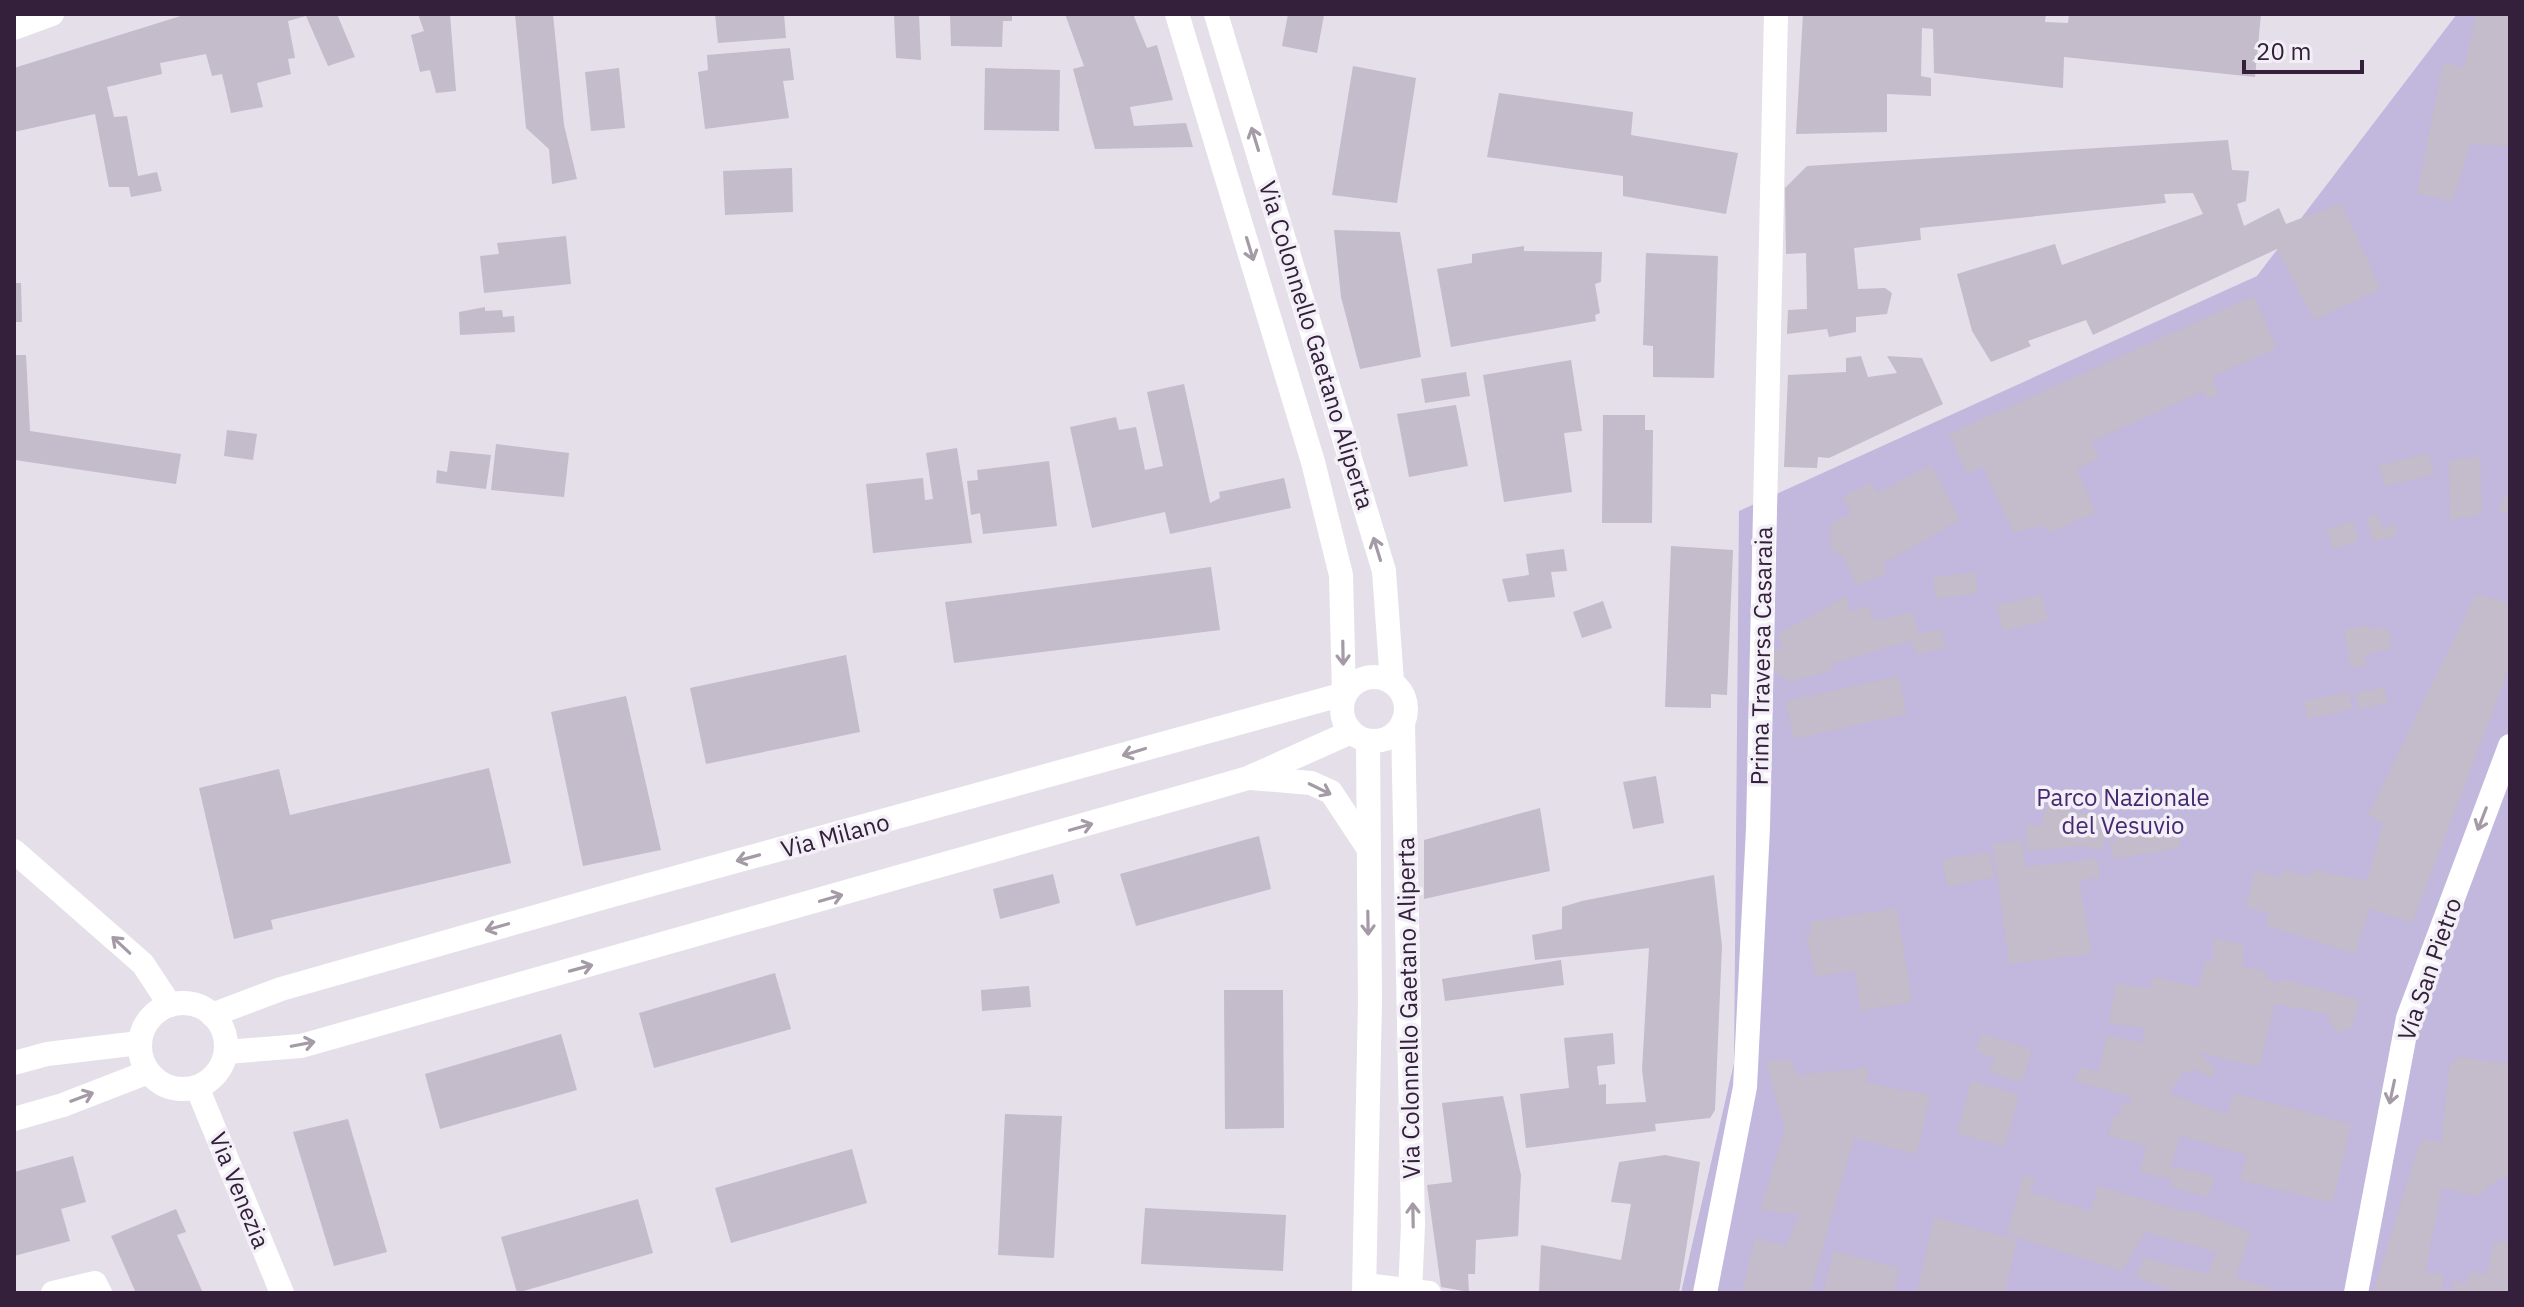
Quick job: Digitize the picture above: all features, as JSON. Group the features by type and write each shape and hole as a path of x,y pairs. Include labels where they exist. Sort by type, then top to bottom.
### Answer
{"street":[{"path":"14,28 52,14"},
{"name":"Via Colonnello Gaetano Aliperta","path":"1177,14 1313,462 1341,575 1344,694"},
{"name":"Via Colonnello Gaetano Aliperta","path":"1216,14 1384,571 1392,682"},
{"name":"Prima Traversa Casaraia","path":"1705,1293 1745,1087 1758,828 1776,14"},
{"path":"226,1052 301,1046 1248,778 1360,736 1389,738 1403,722 1404,696 1392,682 1365,677 1344,694 1342,714 1360,736"},
{"name":"Via Milano","path":"212,1015 281,989 1344,694"},
{"name":"Via Colonnello Gaetano Aliperta","path":"1403,722 1417,1292"},
{"name":"Via Colonnello Gaetano Aliperta","path":"1360,736 1370,1001 1365,1289"},
{"name":"Via San Pietro","path":"2356,1293 2408,1018 2510,746"},
{"path":"1248,778 1311,783 1331,792 1366,845"},
{"path":"14,851 143,964 170,1005"},
{"path":"193,1004 212,1015 225,1038 226,1052 216,1073 197,1087 170,1087 148,1072 139,1043 149,1019 170,1005 193,1004"},
{"path":"14,1063 47,1054 139,1043"},
{"path":"14,1119 148,1072"},
{"name":"Via Venezia","path":"197,1087 282,1293"},
{"path":"53,1293 95,1283 100,1293"},
{"path":"1365,1289 1417,1292"}],"green space":[{"name":"Parco Nazionale del Vesuvio","path":"2457,14 2510,14 2510,1293 1681,1293 1734,1063 1739,511 2257,276"}],"building":[{"path":"187,14 337,14 355,57 328,66 306,16 288,21 295,58 288,59 291,74 257,83 263,107 231,113 222,74 212,76 206,54 160,63 162,74 107,87 114,117 127,116 138,176 157,172 162,191 131,197 129,187 109,187 95,114 14,132 14,68"},
{"path":"418,14 450,14 456,91 436,93 430,70 420,72 411,35 424,31"},
{"path":"515,14 553,14 564,125 577,179 552,184 549,149 526,128"},
{"path":"715,14 784,14 786,38 718,43"},
{"path":"894,14 919,14 921,60 896,58"},
{"path":"950,14 1012,14 1012,21 1003,21 1002,47 951,46"},
{"path":"1065,14 1133,14 1147,48 1157,45 1173,100 1130,107 1134,126 1186,123 1193,147 1095,149 1073,69 1084,66"},
{"path":"1288,14 1324,15 1317,53 1282,46"},
{"path":"1803,14 2046,14 2045,22 2068,23 2069,14 2261,14 2255,77 2064,57 2063,88 1934,73 1933,29 1922,28 1921,76 1931,78 1931,96 1887,94 1887,132 1796,134"},
{"path":"2476,14 2510,14 2510,147 2470,144 2453,201 2417,194 2443,63 2464,67"},
{"path":"790,48 794,80 783,81 789,118 705,129 698,72 708,70 707,55"},
{"path":"1353,66 1416,78 1397,203 1332,195"},
{"path":"619,68 625,128 591,131 585,72"},
{"path":"985,68 1060,70 1059,131 984,130"},
{"path":"1499,93 1633,112 1631,135 1738,153 1726,214 1623,196 1623,176 1487,157"},
{"path":"2228,140 2232,170 2249,171 2246,201 2237,204 2244,226 2279,208 2286,224 2341,203 2381,289 2314,320 2277,249 2093,335 2086,320 2028,341 2031,346 1991,362 1972,331 1957,274 2055,244 2062,265 2203,214 2193,193 2164,194 2166,203 1920,228 1921,240 1854,248 1858,289 1885,288 1892,293 1887,314 1856,317 1856,332 1829,337 1827,329 1787,334 1788,310 1807,309 1806,253 1786,254 1785,188 1807,166"},
{"path":"792,168 793,212 725,215 723,171"},
{"path":"1334,230 1400,232 1421,357 1360,369 1341,297"},
{"path":"566,236 571,284 484,293 480,256 499,254 497,243"},
{"path":"1524,246 1524,251 1602,252 1601,282 1595,284 1600,313 1595,315 1596,321 1451,347 1437,269 1472,263 1472,254"},
{"path":"1646,253 1718,256 1714,378 1653,377 1653,346 1643,345"},
{"path":"14,283 21,283 22,322 14,322"},
{"path":"2254,296 2277,348 2212,377 2219,394 2207,399 2203,391 2091,442 2099,459 2077,469 2096,513 2048,533 2044,525 2013,533 1983,466 1967,474 1949,434"},
{"path":"485,307 485,311 502,310 503,317 514,316 515,332 460,335 459,312"},
{"path":"14,355 26,355 30,431 181,454 176,484 15,460"},
{"path":"1861,356 1868,377 1897,373 1887,356 1922,358 1943,404 1829,458 1818,457 1817,468 1784,467 1788,375 1846,372 1846,358"},
{"path":"1571,360 1582,431 1564,433 1572,492 1504,502 1483,375"},
{"path":"1466,372 1470,396 1425,403 1421,379"},
{"path":"1184,384 1210,503 1220,498 1219,492 1284,478 1291,508 1170,534 1165,512 1092,528 1070,427 1116,417 1119,430 1136,427 1145,470 1163,466 1147,392"},
{"path":"1456,405 1468,466 1409,477 1397,414"},
{"path":"1603,415 1645,415 1645,430 1653,430 1652,523 1602,523"},
{"path":"227,430 257,434 253,460 224,456"},
{"path":"496,444 569,453 564,497 491,490"},
{"path":"957,448 972,543 873,553 866,484 923,478 925,500 933,499 926,453"},
{"path":"450,451 491,455 486,489 436,483 437,470 447,472"},
{"path":"2428,453 2434,474 2385,486 2379,466"},
{"path":"2480,456 2482,514 2450,520 2449,461"},
{"path":"1049,461 1057,526 983,534 980,513 971,515 967,481 978,480 977,470"},
{"path":"1931,465 1960,520 1883,564 1887,573 1857,585 1844,558 1831,549 1830,524 1852,513 1842,497 1872,482 1877,493"},
{"path":"2510,487 2510,514 2498,510"},
{"path":"2379,515 2382,528 2395,524 2396,537 2372,541 2367,517"},
{"path":"2353,522 2359,541 2332,549 2327,529"},
{"path":"1671,546 1733,550 1727,695 1711,694 1711,708 1665,707"},
{"path":"1564,549 1567,571 1551,572 1555,597 1508,602 1502,579 1529,575 1526,554"},
{"path":"1211,567 1220,630 954,663 945,602"},
{"path":"1975,572 1978,593 1936,599 1933,577"},
{"path":"2476,594 2510,603 2510,666 2412,923 2369,909 2355,954 2266,925 2268,913 2246,907 2255,870 2280,878 2283,869 2310,877 2312,870 2367,881 2383,823 2368,815"},
{"path":"2042,595 2048,620 2003,631 1997,605"},
{"path":"1846,596 1850,611 1869,606 1874,621 1912,612 1919,634 1942,629 1945,648 1916,654 1911,641 1831,664 1833,670 1789,682 1773,670 1772,652 1783,647 1777,635"},
{"path":"1603,601 1612,628 1582,638 1573,612"},
{"path":"2369,625 2370,629 2388,628 2392,649 2365,654 2367,665 2351,668 2344,629"},
{"path":"846,655 860,732 706,764 690,688"},
{"path":"1899,676 1907,714 1794,739 1786,701"},
{"path":"2384,687 2388,703 2359,709 2355,693"},
{"path":"2349,692 2352,709 2307,719 2304,701"},
{"path":"626,696 661,850 583,866 551,712"},
{"path":"489,768 511,863 271,920 273,929 234,939 199,788 279,769 290,815"},
{"path":"1656,776 1664,823 1633,829 1623,782"},
{"path":"2046,806 2110,819 2102,850 2080,846 2026,851 2027,824 2042,826"},
{"path":"1540,808 1550,871 1424,899 1424,840"},
{"path":"2177,829 2180,848 2113,859 2110,840"},
{"path":"1259,836 1271,889 1136,926 1120,874"},
{"path":"2022,840 2025,867 2097,859 2100,877 2079,880 2092,954 2009,964 1993,844"},
{"path":"1990,852 1994,878 1947,886 1942,859"},
{"path":"1053,874 1060,903 1000,919 993,889"},
{"path":"1714,875 1722,946 1715,1110 1710,1118 1655,1124 1656,1131 1526,1148 1520,1094 1569,1088 1564,1038 1613,1033 1615,1064 1597,1066 1599,1085 1606,1084 1606,1104 1646,1102 1642,1070 1649,948 1535,960 1532,935 1562,929 1562,907"},
{"path":"1897,908 1912,1002 1861,1011 1855,970 1816,977 1806,934 1812,933 1810,922"},
{"path":"2213,939 2244,944 2242,966 2268,972 2266,979 2281,983 2283,979 2360,1000 2352,1026 2339,1033 2327,1019 2332,1015 2275,1004 2259,1067 2200,1053 2216,1069 2211,1078 2197,1070 2184,1072 2169,1093 2227,1115 2234,1093 2351,1124 2333,1203 2240,1180 2247,1155 2181,1136 2170,1166 2214,1176 2208,1197 2170,1186 2172,1180 2140,1172 2146,1146 2108,1135 2114,1115 2118,1117 2122,1103 2129,1104 2131,1097 2076,1081 2080,1067 2098,1072 2107,1035 2142,1043 2145,1028 2109,1023 2116,983 2150,989 2153,977 2199,987 2205,961 2213,962"},
{"path":"1561,960 1564,985 1445,1001 1442,979"},
{"path":"775,973 791,1029 654,1068 639,1013"},
{"path":"1029,986 1031,1007 982,1011 981,990"},
{"path":"1224,990 1283,990 1284,1128 1225,1129"},
{"path":"561,1034 577,1090 440,1129 425,1074"},
{"path":"1981,1034 2032,1049 2022,1082 1989,1072 1994,1057 1976,1052"},
{"path":"2460,1057 2510,1064 2510,1180 2499,1178 2479,1196 2442,1188 2425,1273 2444,1274 2442,1289 2452,1291 2453,1281 2466,1284 2469,1272 2487,1274 2494,1242 2510,1241 2510,1293 2373,1293 2421,1139 2441,1142 2449,1069 2452,1061"},
{"path":"1791,1060 1797,1075 1868,1068 1867,1083 1930,1095 1917,1154 1854,1138 1810,1293 1742,1293 1755,1238 1786,1246 1799,1215 1760,1210 1785,1130 1766,1061"},
{"path":"1971,1081 2019,1095 2005,1147 1957,1133"},
{"path":"1503,1096 1521,1175 1518,1236 1476,1240 1475,1274 1468,1274 1469,1292 1441,1287 1427,1185 1452,1182 1442,1103"},
{"path":"1005,1114 1062,1116 1054,1258 998,1255"},
{"path":"348,1119 387,1252 334,1266 293,1132"},
{"path":"852,1149 867,1203 731,1243 715,1188"},
{"path":"1665,1155 1700,1162 1679,1293 1539,1293 1541,1245 1621,1260 1631,1204 1611,1202 1619,1162"},
{"path":"73,1156 86,1202 61,1209 70,1241 14,1256 14,1172"},
{"path":"2023,1176 2035,1177 2030,1192 2091,1211 2098,1186 2189,1213 2191,1210 2251,1232 2236,1277 2283,1293 2180,1293 2136,1277 2144,1258 2207,1274 2217,1252 2145,1232 2122,1271 2007,1234"},
{"path":"638,1199 653,1253 517,1293 501,1237"},
{"path":"1145,1208 1286,1215 1283,1271 1141,1264"},
{"path":"176,1209 186,1232 177,1235 203,1293 136,1293 111,1236"},
{"path":"1934,1217 2017,1240 2005,1293 1917,1291"},
{"path":"1833,1251 1900,1268 1893,1293 1823,1293"}]}
